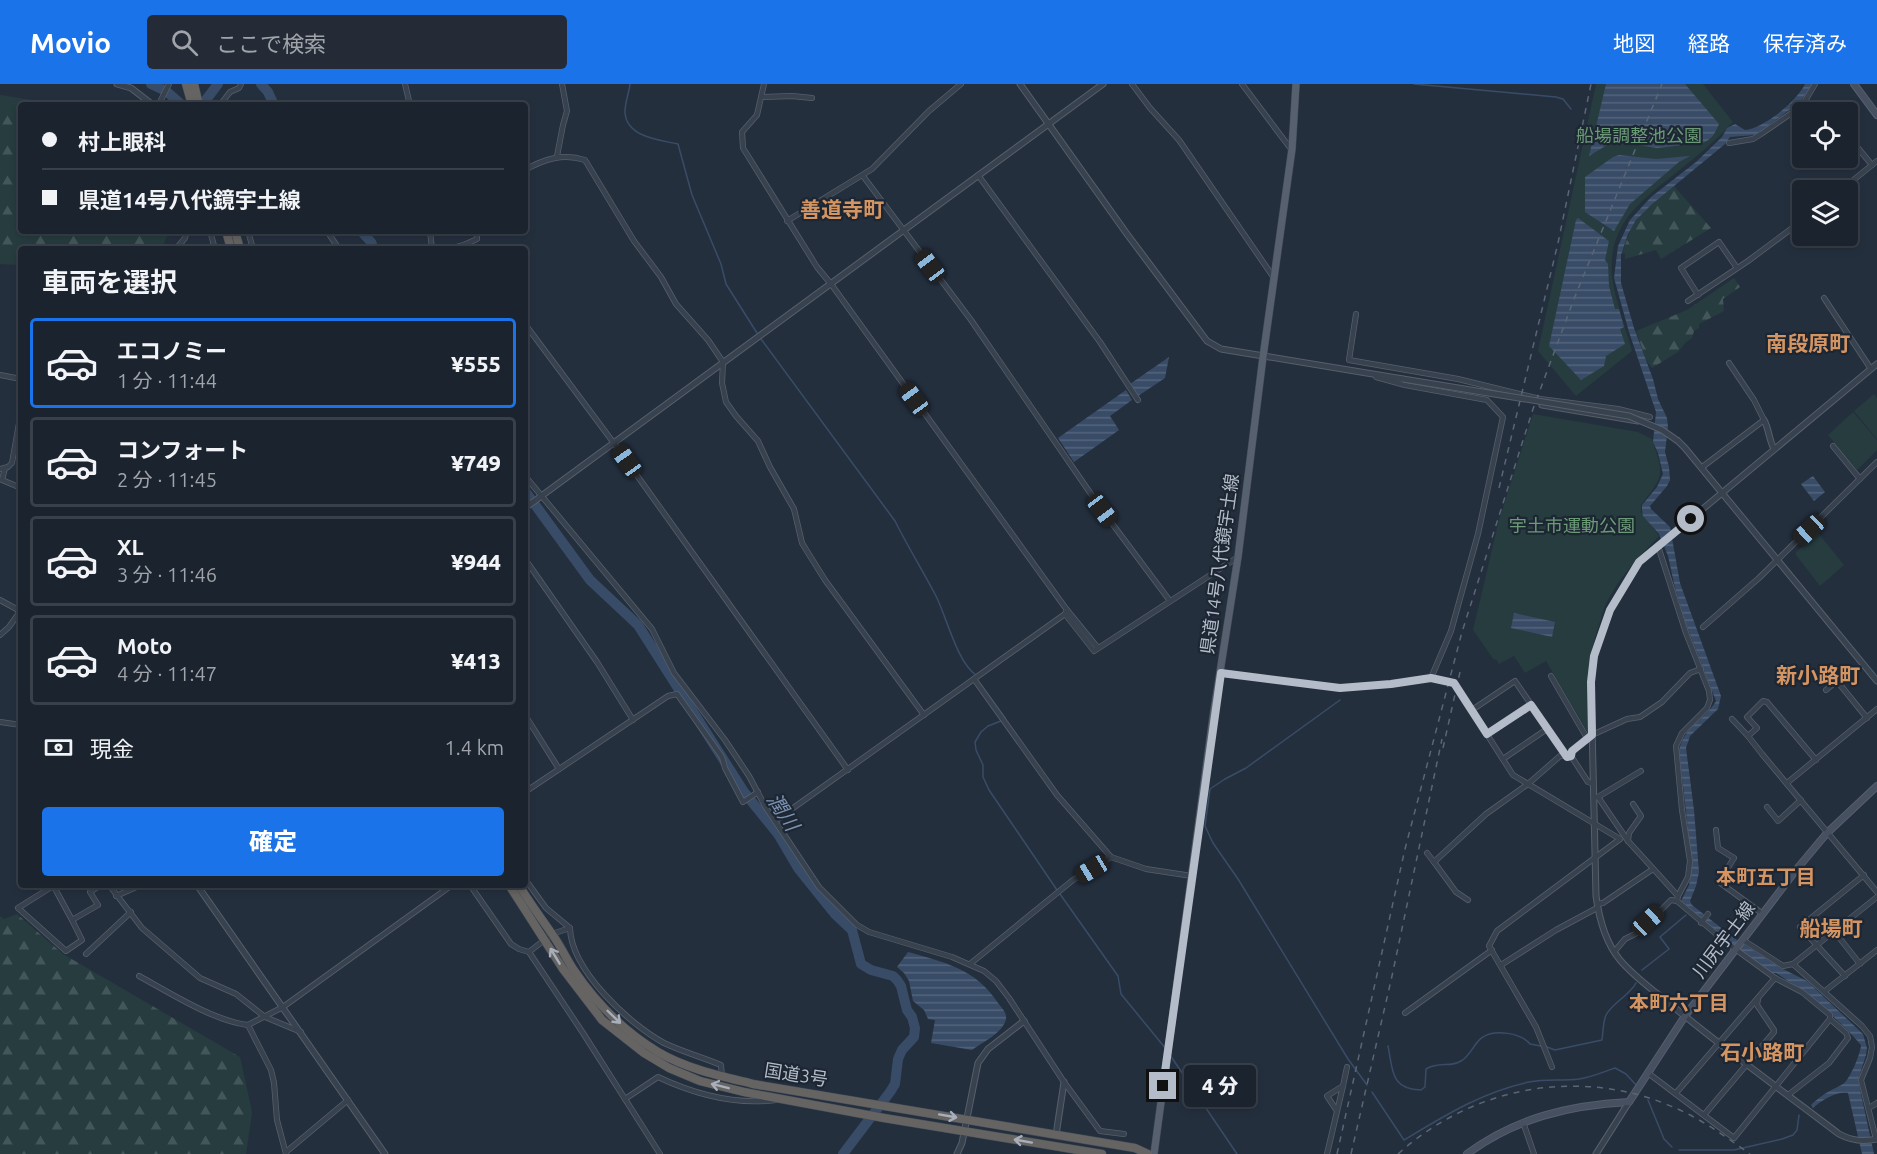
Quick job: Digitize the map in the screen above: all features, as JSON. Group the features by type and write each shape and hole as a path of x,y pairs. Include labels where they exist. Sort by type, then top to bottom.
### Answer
{"highway":[{"path":"186,84 197,102"},
{"path":"192,102 194,84"},
{"name":"国道3号","path":"511,888 575,986 602,1020 644,1053 669,1068 700,1081 733,1090 860,1114 1102,1154"},
{"name":"国道3号","path":"521,888 574,970 599,1003 658,1052 704,1072 753,1084 1135,1148 1148,1154"}],"main road":[{"name":"県道14号八代鏡宇土線","path":"1154,1154 1191,876 1238,557 1292,149 1296,84"},
{"path":"1854,84 1877,115"},
{"name":"川尻宇土線","path":"1629,1102 1685,1016 1806,858 1827,833 1877,786"},
{"path":"1467,1154 1482,1143 1539,1116 1576,1107 1629,1102"}],"street":[{"path":"117,84 131,88 152,102"},
{"path":"158,102 169,84"},
{"path":"405,84 409,102"},
{"path":"558,156 567,111 562,84"},
{"path":"765,84 757,115 742,132 743,148 817,267 1094,651 1238,557"},
{"path":"787,221 872,169 929,111 961,84"},
{"path":"1020,84 1207,341 1221,349 1647,419"},
{"path":"528,506 1103,84"},
{"path":"1131,84 1179,140 1274,279"},
{"path":"1242,84 1292,149"},
{"path":"1729,143 1753,139 1802,106 1815,84"},
{"path":"222,102 230,92 241,85"},
{"path":"763,97 812,98"},
{"path":"1854,180 1875,163 1858,146"},
{"path":"528,168 558,156 585,160 634,241 661,277 676,304 708,340 723,362 722,383 726,402 758,441 794,509 802,543 825,580 924,715"},
{"path":"863,176 971,320 1102,510 1170,601"},
{"path":"978,176 1100,342 1138,400"},
{"path":"1688,302 1792,228"},
{"path":"468,246 477,239 477,234"},
{"path":"1698,295 1681,268 1719,242 1737,268"},
{"path":"1824,298 1871,369"},
{"path":"1356,314 1349,360 1458,379 1540,399 1618,409 1647,419 1678,441 1877,681"},
{"path":"528,328 613,442 848,770"},
{"path":"1729,363 1766,422 1769,440 1774,449"},
{"path":"1793,964 1825,991 1870,1036 1872,1047 1862,1080 1877,1140 1860,1141 1839,1134 1718,1043 1632,972 1614,952 1603,928 1597,906 1596,797 1589,737 1594,656 1610,610 1639,562 1877,364"},
{"path":"1356,371 1405,385 1487,400 1503,417 1478,534 1451,631 1431,678"},
{"path":"0,375 18,378"},
{"path":"1542,405 1605,416 1647,419"},
{"path":"1701,468 1764,420"},
{"path":"18,429 12,463 2,469 2,480 18,487"},
{"path":"1833,446 1860,479"},
{"path":"1703,627 1759,578 1877,462"},
{"path":"528,480 652,629 675,673 725,740 756,792 819,887 857,925 869,932 952,957 984,971 996,981 1100,1131 1124,1134"},
{"path":"1660,544 1672,593 1709,690 1710,700 1707,708 1682,733 1676,746 1690,861 1688,878 1677,899"},
{"path":"528,563 570,622 633,720"},
{"path":"0,600 18,609"},
{"path":"775,821 1066,612"},
{"path":"0,635 18,615"},
{"path":"1569,757 1572,751 1589,737 1627,719 1640,717 1662,702 1690,673 1701,669"},
{"path":"1221,673 1340,688 1431,678 1454,683 1513,775 1620,839 1629,841"},
{"path":"1551,676 1589,737"},
{"path":"974,679 1057,795 1111,857 1146,869 1191,876"},
{"path":"1472,710 1515,681 1547,729 1588,782 1594,784"},
{"path":"1826,690 1837,681 1867,718"},
{"path":"528,790 668,696 676,694 722,758 743,802 756,792"},
{"path":"1748,736 1757,728 1747,717 1763,701 1767,702 1816,759"},
{"path":"1487,734 1531,705"},
{"path":"1787,783 1877,709"},
{"path":"1732,719 1877,892"},
{"path":"528,720 559,769"},
{"path":"0,722 18,725"},
{"path":"1503,759 1547,729"},
{"path":"1434,862 1486,814 1528,784 1560,756 1569,757"},
{"path":"1596,797 1641,771"},
{"path":"1596,797 1677,899 1701,923 1775,978 1802,992 1846,1033 1848,1038 1829,1063 1788,1095"},
{"path":"1767,807 1778,821 1801,800"},
{"path":"1629,841 1629,833 1641,816 1633,804"},
{"path":"1716,830 1718,848 1734,858 1719,882 1763,914"},
{"path":"1552,1067 1536,1027 1489,946 1497,932 1620,839"},
{"path":"1426,853 1456,891 1468,900"},
{"path":"970,964 1073,880 1111,857"},
{"path":"1501,965 1603,903 1653,869"},
{"path":"1845,976 1800,927 1864,875"},
{"path":"528,883 546,908 570,928"},
{"path":"48,888 18,908 66,951 82,940 55,888"},
{"path":"72,920 98,905 88,888"},
{"path":"90,892 96,888"},
{"path":"111,888 142,928 200,978 236,994 265,1017 300,1032"},
{"path":"116,896 134,888"},
{"path":"199,888 386,1154"},
{"path":"139,976 196,1006 235,1023 248,1025 283,1007 448,888"},
{"path":"472,888 511,944 529,952 660,1154"},
{"path":"1742,941 1783,966 1793,964 1877,897"},
{"path":"1614,952 1625,939 1639,932 1671,900 1677,899"},
{"path":"86,954 131,912"},
{"path":"1701,923 1708,914"},
{"path":"529,952 552,934 570,928"},
{"path":"570,928 570,936 578,958 589,976 606,996 628,1017 661,1041 682,1052 721,1065 722,1077"},
{"path":"1834,931 1860,964"},
{"path":"1406,1014 1492,950"},
{"path":"1825,991 1877,950"},
{"path":"1676,1093 1775,978"},
{"path":"1704,1115 1774,1032 1757,1005 1758,998"},
{"path":"1648,1073 1734,1138 1830,1019"},
{"path":"957,1154 965,1131 975,1074 982,1056 996,1041 1024,1021"},
{"path":"248,1025 271,1070 277,1120 286,1153 348,1100"},
{"path":"1869,1061 1877,1060"},
{"path":"1327,1154 1347,1067"},
{"path":"625,1099 658,1077 686,1089 723,1098 766,1102 786,1099"},
{"path":"1056,1135 1064,1082"},
{"path":"1337,1111 1327,1096 1343,1086"},
{"path":"1596,1154 1629,1102"},
{"path":"1869,1108 1877,1103"},
{"path":"1523,1122 1534,1154"}],"green space":[{"name":"船場調整池公園","path":"1596,84 1703,84 1733,122 1702,152 1642,201 1622,226 1612,256 1612,275 1632,351 1576,396 1538,351"},
{"path":"0,95 45,102 18,102 18,234 167,234 162,246 18,246 18,265 0,264"},
{"path":"1674,186 1711,228 1661,259 1656,250 1625,259 1625,254 1622,253 1632,226 1648,206"},
{"path":"1734,278 1740,287 1723,299 1724,311 1699,324 1692,338 1678,352 1652,368 1646,360 1636,331 1687,310"},
{"path":"1874,394 1877,398 1877,439 1854,411"},
{"path":"1853,412 1877,440 1877,450 1857,470 1828,435"},
{"name":"宇土市運動公園","path":"1533,414 1638,432 1652,439 1659,461 1658,480 1641,505 1641,512 1659,536 1632,565 1605,605 1590,661 1589,730 1587,731 1546,661 1525,673 1514,656 1499,664 1473,630 1499,520"},
{"path":"1818,533 1844,565 1820,586 1796,555 1796,552"},
{"path":"17,914 63,954 240,1057 252,1112 246,1154 0,1154 0,916 4,919"}],"water":[{"path":"1606,84 1685,84 1719,124 1711,138 1702,143 1657,148 1612,142 1589,156"},
{"path":"1805,84 1813,84 1800,102 1792,102 1792,108 1755,135 1730,137 1725,144 1636,220 1628,234 1621,255 1621,283 1658,399 1667,418 1665,452 1670,480 1650,506 1670,527 1680,583 1721,696 1718,709 1690,736 1686,748 1699,872 1690,901 1734,938 1779,967 1807,981 1863,1034 1867,1048 1858,1080 1874,1154 1862,1154 1848,1093 1839,1093 1829,1097 1813,1108 1811,1105 1845,1082 1854,1066 1861,1045 1832,1015 1810,997 1776,973 1771,973 1686,909 1681,901 1689,885 1692,864 1679,751 1685,735 1716,701 1686,624 1668,556 1659,534 1643,516 1642,505 1657,487 1663,474 1653,442 1656,412 1629,332 1614,278 1618,246 1630,220 1651,197 1696,162 1722,137 1727,128 1735,124 1745,130 1761,124 1788,105"},
{"path":"1619,155 1656,159 1690,156 1679,162 1630,204 1614,231 1585,212 1585,177"},
{"path":"1578,218 1609,241 1605,260 1608,264 1609,286 1615,309 1619,309 1624,327 1620,329 1625,344 1606,356 1604,366 1581,380 1549,346"},
{"path":"1169,357 1165,378 1138,396 1130,384"},
{"path":"1126,390 1132,400 1110,416 1119,430 1074,462 1058,438"},
{"path":"1813,476 1825,492 1814,501 1801,484"},
{"path":"1514,613 1555,622 1552,637 1511,628"},
{"path":"908,952 958,968 980,982 1005,1013 1006,1019 1001,1029 972,1050 931,1043 935,1020 928,1019 924,1010 913,1001 909,981 897,967"}],"waterway":[{"name":"潤川","path":"151,84 166,91 179,102"},
{"name":"潤川","path":"204,102 218,84"},
{"name":"潤川","path":"261,84 273,102"},
{"path":"630,84 625,108 627,120 631,127 645,136 678,144 692,195 721,264 726,284 757,333"},
{"path":"1414,84 1556,97 1563,99 1571,109"},
{"name":"潤川","path":"364,234 373,246"},
{"path":"761,339 895,521 936,596 963,660 976,675"},
{"name":"潤川","path":"528,495 590,580 638,625 744,792 778,834 798,868 835,914 852,930 861,964 871,970 893,976 901,986 907,1010 915,1028 914,1037 902,1050 898,1059 895,1084 843,1154"},
{"path":"979,682 1005,718"},
{"path":"1340,700 1246,768 1210,789 1205,826 1213,843 1238,879 1348,1059 1367,1085"},
{"path":"1001,721 988,726 975,742 983,765 983,777 989,790 1057,890"},
{"path":"1060,894 1118,976 1121,994 1166,1049"},
{"path":"1642,970 1669,949 1660,937 1686,915"},
{"path":"1547,1047 1555,1050 1602,1040 1606,1015 1636,983"},
{"path":"1388,1046 1392,1070 1398,1082 1411,1089 1421,1090 1425,1087 1426,1069 1461,1061 1480,1039 1488,1035 1508,1033 1521,1037 1530,1044 1541,1046"},
{"path":"1170,1055 1237,1154"},
{"path":"1372,1092 1404,1140 1479,1098 1512,1086 1529,1082 1579,1079 1615,1068 1626,1074 1636,1085"},
{"path":"1648,1100 1664,1139 1672,1147"},
{"path":"1679,1150 1734,1150 1782,1139 1793,1135 1797,1130 1799,1115"}],"railway":[{"path":"1499,488 1558,243 1591,84"},
{"path":"1337,1154 1405,849 1462,632 1533,409 1574,299 1662,84"},
{"path":"1443,748 1460,672"},
{"path":"1351,1154 1392,976 1442,739"},
{"path":"1398,1154 1429,1130 1464,1110 1500,1097 1537,1089 1575,1086 1613,1089 1651,1099 1696,1118 1750,1154"}],"district":[{"name":"善道寺町","path":"842,210"},
{"name":"南段原町","path":"1808,344"},
{"name":"新小路町","path":"1818,676"},
{"name":"本町五丁目","path":"1766,877"},
{"name":"船場町","path":"1831,929"},
{"name":"本町六丁目","path":"1679,1003"},
{"name":"石小路町","path":"1762,1053"}],"route":[{"path":"1163,1086 1213,717 1221,673 1340,688 1431,678 1454,683 1487,734 1531,705 1567,757 1571,756 1572,751 1581,742 1592,735 1591,682 1594,656 1600,634 1615,599 1639,562 1691,519"}]}
